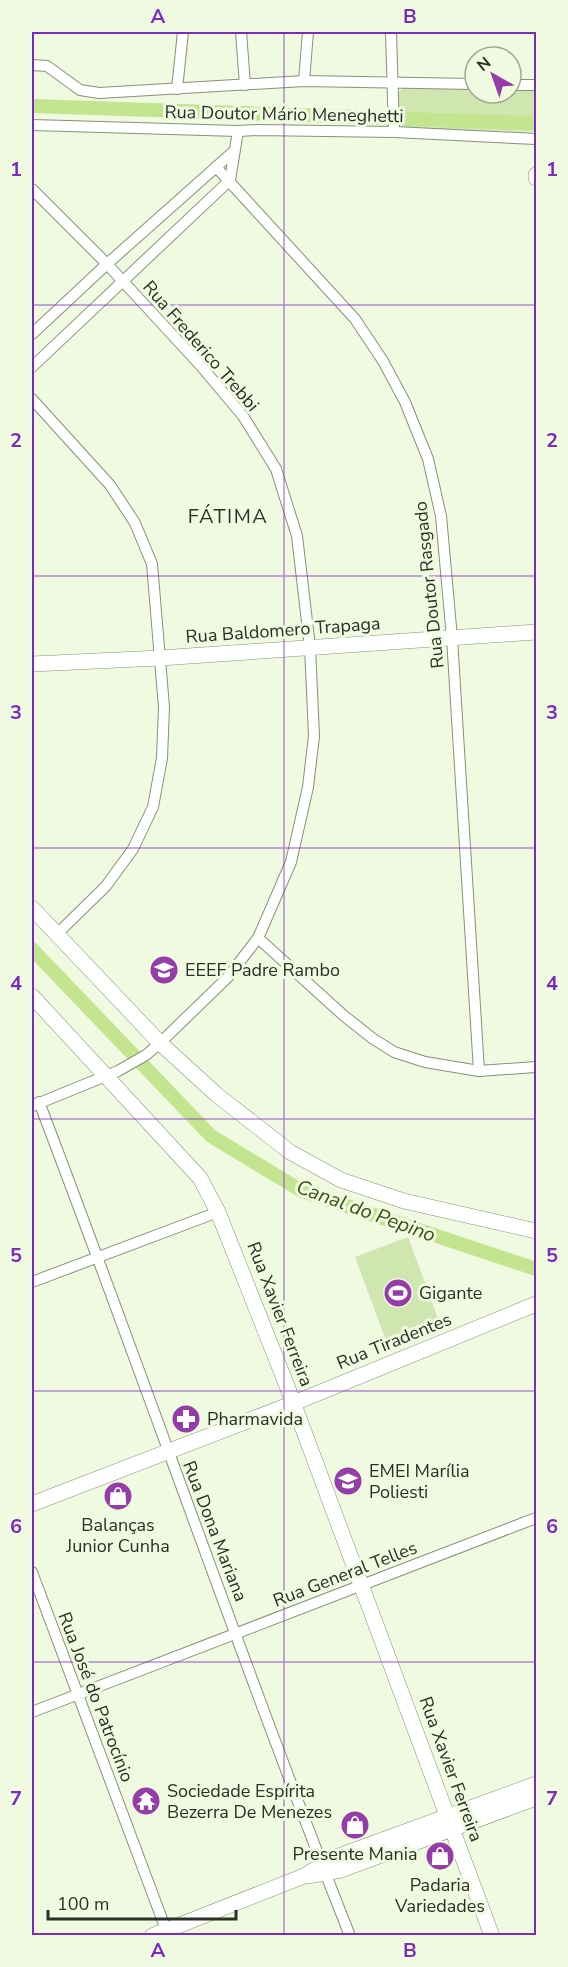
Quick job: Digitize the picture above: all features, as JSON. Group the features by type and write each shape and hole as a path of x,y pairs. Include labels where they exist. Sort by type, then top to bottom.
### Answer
{"street":[{"path":"177,89 183,32"},
{"path":"241,32 245,85"},
{"path":"304,81 308,32"},
{"path":"391,32 394,132"},
{"name":"Rua Doutor Mário Meneghetti","path":"32,65 47,66 80,90 99,93 304,81 463,84"},
{"name":"Rua Doutor Mário Meneghetti","path":"32,125 238,131 257,129 394,132 537,139"},
{"path":"32,367 230,180 238,131"},
{"path":"32,334 233,152"},
{"name":"Rua Doutor Rasgado","path":"216,167 355,319 405,402 428,459 441,516 452,638 479,1071"},
{"name":"Rua Frederico Trebbi","path":"32,189 107,264 201,366 243,416 276,469 297,536 310,647 314,736 309,787 291,862 258,938 228,977 146,1055 113,1074 35,1104"},
{"path":"32,399 110,485 135,524 152,564 164,707 162,758 153,807 133,849 106,886 57,934"},
{"name":"Rua Baldomero Trapaga","path":"32,664 160,658 537,632"},
{"path":"32,908 160,1043 217,1095 290,1152 341,1180 404,1201 537,1231"},
{"path":"258,938 343,1015 394,1052 425,1062 479,1071 537,1066"},
{"name":"Rua Xavier Ferreira","path":"32,996 113,1074 200,1178 218,1212 294,1403 492,1935"},
{"name":"Rua Dona Mariana","path":"35,1104 98,1257 168,1452 350,1935"},
{"path":"32,1282 218,1212"},
{"name":"Rua Tiradentes","path":"32,1504 294,1403 537,1304"},
{"name":"Rua General Telles","path":"32,1712 537,1518"},
{"name":"Rua José do Patrocínio","path":"32,1572 162,1934"},
{"path":"162,1934 324,1868 341,1870 537,1785"},
{"path":"450,1823 537,1798"}],"green space":[{"path":"405,87 463,89 463,105 523,105 523,90 536,91 536,132 404,128 399,122 399,91"},
{"name":"Gigante","path":"408,1237 442,1329 389,1349 355,1257"}],"waterway":[{"path":"32,106 385,118"},
{"path":"406,119 536,123"},
{"name":"Canal do Pepino","path":"32,949 211,1136 302,1191 536,1269"}],"place":[{"name":"EEEF Padre Rambo","path":"164,970"},
{"name":"Gigante","path":"398,1293"},
{"name":"Pharmavida","path":"186,1419"},
{"name":"EMEI Marília Poliesti","path":"348,1481"},
{"name":"Balanças Junior Cunha","path":"118,1496"},
{"name":"Sociedade Espírita Bezerra De Menezes","path":"146,1801"},
{"name":"Presente Mania","path":"355,1825"},
{"name":"Padaria Variedades","path":"440,1856"}],"district":[{"name":"FÁTIMA","path":"228,516"}]}
